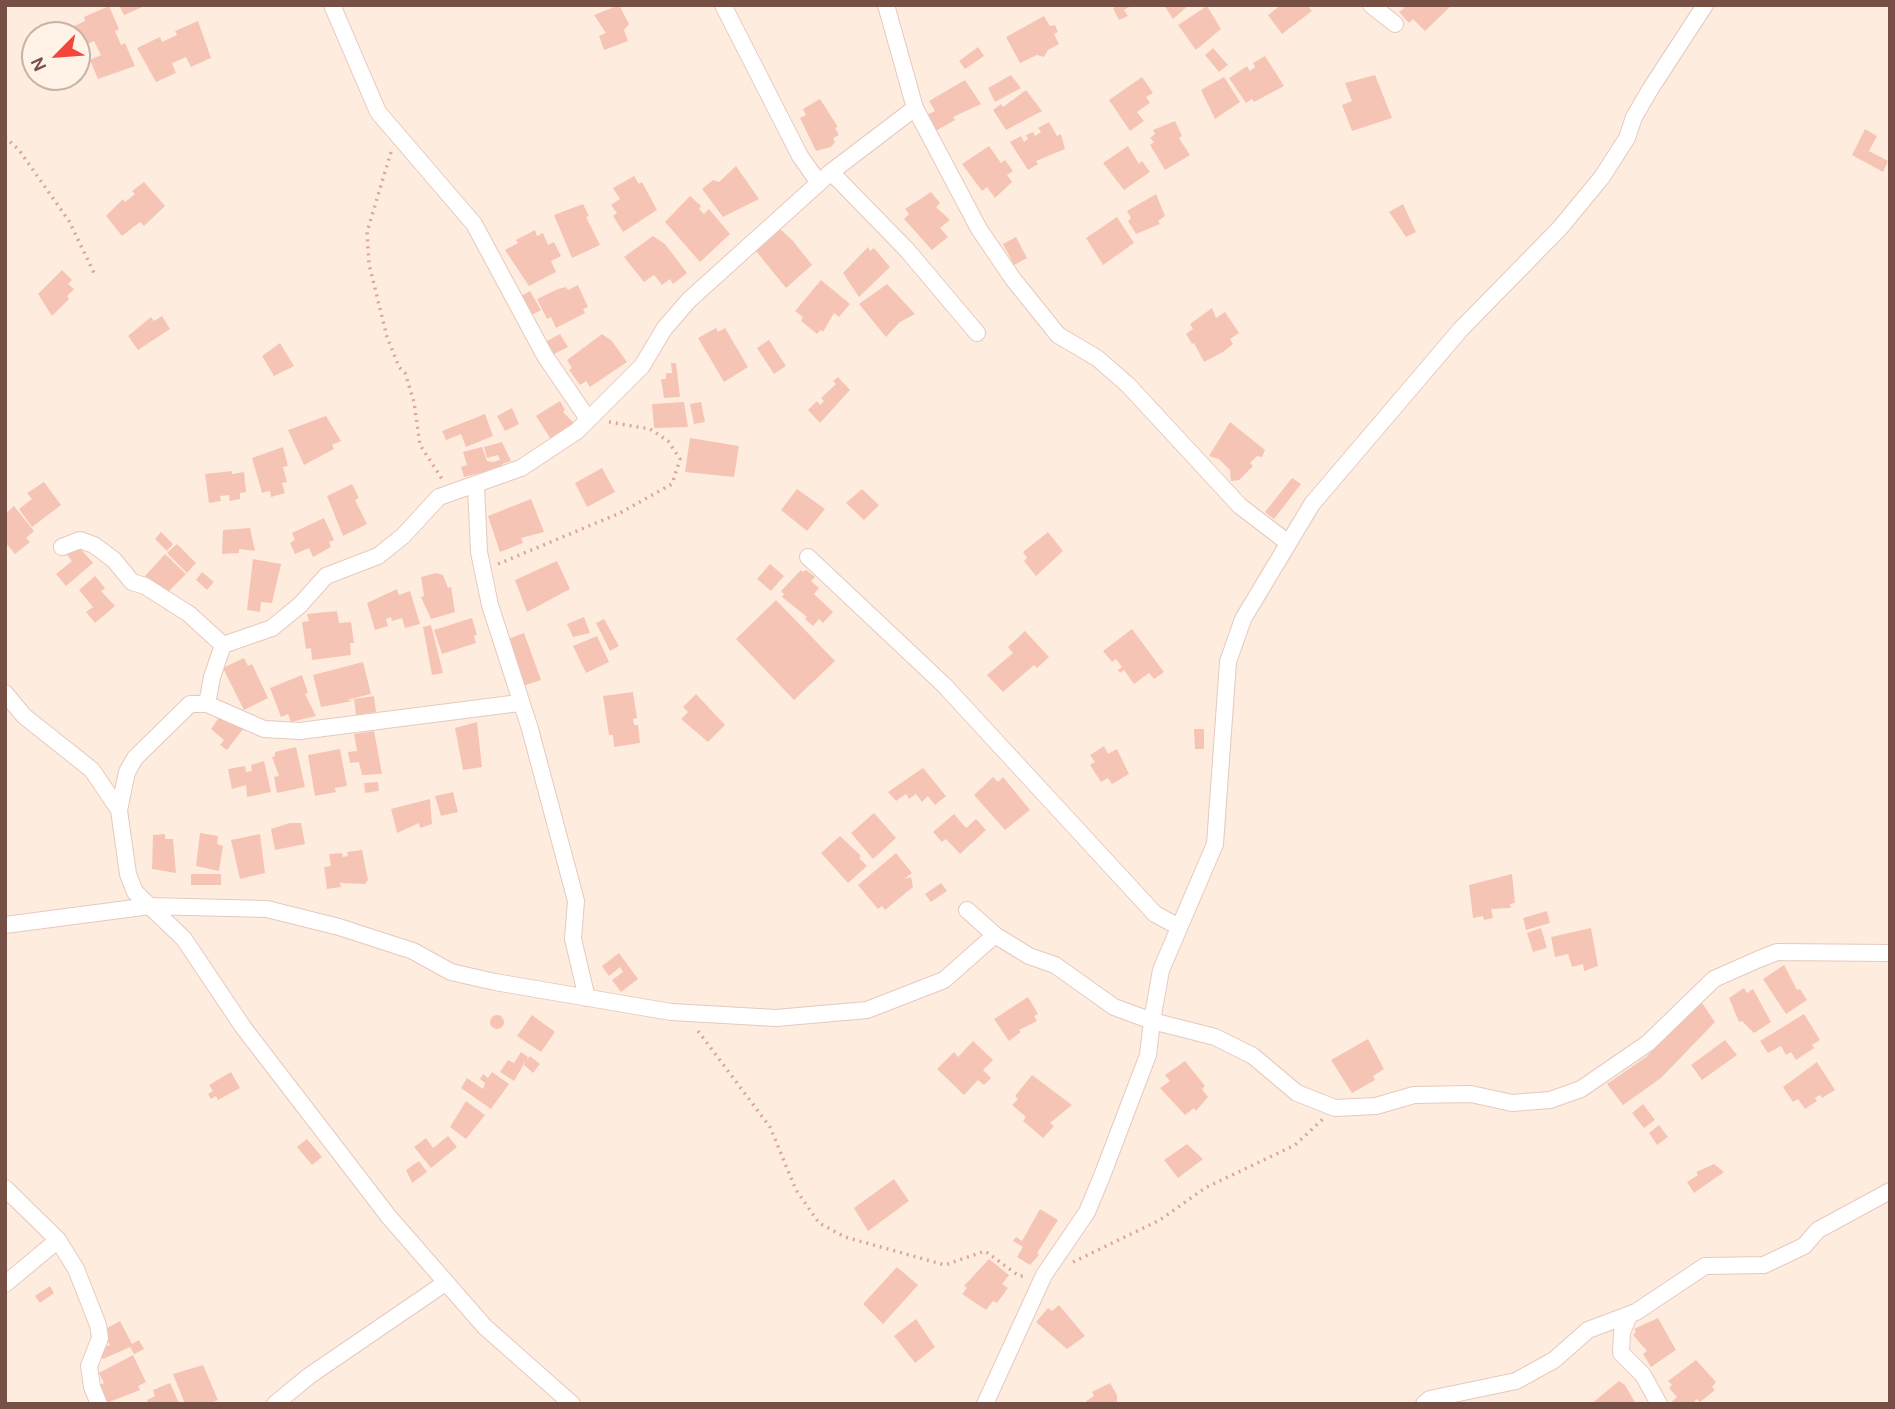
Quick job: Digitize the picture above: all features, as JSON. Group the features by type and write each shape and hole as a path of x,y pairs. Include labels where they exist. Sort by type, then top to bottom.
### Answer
{"street":[{"path":"331,5 378,112 474,224 545,356 588,419"},
{"path":"723,5 800,156 907,250 977,333"},
{"path":"886,5 915,108 979,229 1013,279 1058,335 1097,358 1128,385 1240,506 1287,542"},
{"path":"1371,5 1395,24"},
{"path":"985,1404 1044,1275 1087,1212 1148,1055 1161,970 1214,844 1228,662 1242,619 1312,505 1461,328 1560,228 1602,177 1627,138 1634,117 1651,88 1705,5"},
{"path":"223,645 272,628 300,605 326,576 378,556 403,536 439,497 521,468 577,431 642,366 664,329 689,300 825,178 915,108"},
{"path":"476,486 482,568 490,605 519,703 530,729 576,901 573,939 587,998"},
{"path":"62,547 79,540 94,545 114,561 132,582 145,586 189,614 223,645"},
{"path":"808,557 944,685 1156,914 1179,927"},
{"path":"207,704 212,677 223,645"},
{"path":"5,693 24,716 92,770 119,810"},
{"path":"519,703 300,731 264,729 207,704 190,704 135,758 127,772 119,810 128,874 135,892 184,939 251,1037 389,1217 485,1327 572,1404"},
{"path":"5,925 150,906 267,909 339,927 413,951 450,972 671,1012 776,1018 867,1010 944,980 995,935"},
{"path":"967,910 995,935 1029,956 1055,965 1114,1007 1152,1021 1215,1037 1253,1056 1297,1093 1335,1108 1377,1106 1414,1096 1471,1094 1511,1103 1550,1100 1581,1089 1648,1043 1714,979 1759,959 1777,952 1890,953"},
{"path":"5,1188 58,1240 76,1269 98,1325 100,1338 89,1366 92,1387 99,1404"},
{"path":"1424,1404 1430,1399 1516,1381 1554,1360 1588,1330 1629,1316 1705,1266 1764,1265 1804,1246 1818,1230 1890,1191"},
{"path":"5,1284 58,1240"},
{"path":"275,1404 309,1376 446,1283"},
{"path":"1629,1316 1622,1332 1621,1353 1643,1375 1660,1404"}],"path":[{"path":"5,137 19,150 69,221 95,275"},
{"path":"399,138 391,149 367,232 369,264 387,337 399,367 405,373 414,402 420,445 449,493"},
{"path":"482,568 592,526 673,484 680,458 668,441 650,429 588,419"},
{"path":"671,1012 703,1035 770,1127 796,1190 819,1223 845,1237 945,1265 985,1251 1019,1276 1044,1275 1150,1225 1205,1188 1294,1145 1335,1108"}],"building":[{"path":"119,5 147,5 124,15"},
{"path":"619,5 629,24 624,30 628,41 604,50 599,36 606,33 594,15"},
{"path":"1118,5 1133,5 1124,10 1128,16 1119,20 1113,8"},
{"path":"1164,5 1189,5 1173,19"},
{"path":"1281,5 1307,5 1312,11 1282,34 1268,15"},
{"path":"1401,5 1452,5 1425,31 1413,19 1409,23 1399,12 1404,8"},
{"path":"109,6 119,29 115,31 121,45 125,43 135,66 98,79 91,60 101,55 94,41 91,42 91,21 85,21 84,17"},
{"path":"1207,6 1221,29 1196,50 1178,25"},
{"path":"1044,16 1050,26 1055,25 1058,32 1054,34 1059,44 1048,50 1044,57 1037,55 1020,63 1006,37"},
{"path":"198,21 211,58 191,67 186,57 172,63 176,73 156,82 137,48 160,37 162,42 177,35 175,31"},
{"path":"978,47 984,56 965,69 959,61"},
{"path":"1213,48 1228,65 1219,72 1205,55"},
{"path":"1265,56 1284,86 1254,102 1252,99 1246,103 1229,78 1247,66 1250,71 1255,67 1253,63"},
{"path":"1011,75 1021,88 995,102 988,88"},
{"path":"1375,75 1392,118 1352,131 1342,105 1352,101 1345,83"},
{"path":"1142,77 1153,93 1146,97 1150,103 1137,112 1144,121 1130,131 1109,100"},
{"path":"1224,77 1240,102 1215,119 1201,90"},
{"path":"965,80 981,104 953,117 955,120 934,132 924,116 935,111 929,101"},
{"path":"1026,90 1042,111 1006,130 993,110 1001,104 1003,107"},
{"path":"820,99 838,127 835,128 839,135 833,138 835,142 831,147 816,151 800,118 806,115 803,109"},
{"path":"1175,121 1182,136 1179,138 1190,155 1165,170 1150,145 1154,142 1150,138 1155,134 1153,130"},
{"path":"1049,122 1057,136 1061,134 1065,149 1036,161 1038,164 1028,170 1010,142 1021,136 1024,142 1028,139 1026,135 1033,132 1035,136 1041,132 1038,128"},
{"path":"1865,129 1877,136 1869,151 1888,161 1883,172 1852,155"},
{"path":"989,146 1001,163 1005,160 1013,171 1007,175 1012,182 995,198 987,187 982,191 962,164"},
{"path":"1128,146 1139,164 1142,161 1150,172 1124,190 1103,163"},
{"path":"736,166 759,199 723,217 702,189 713,180 719,182"},
{"path":"634,176 639,184 642,182 657,210 623,232 613,216 617,213 611,205 620,199 613,188"},
{"path":"144,182 165,206 144,226 140,222 122,236 106,216 123,199 125,202 135,194 132,191"},
{"path":"931,192 940,203 936,207 950,220 940,228 948,237 932,250 904,219 909,214 905,209"},
{"path":"1156,194 1165,216 1158,221 1160,224 1136,234 1128,221 1131,218 1127,211"},
{"path":"690,196 701,206 699,209 704,214 709,209 730,234 700,262 665,222"},
{"path":"583,204 589,216 586,217 600,245 572,258 554,215"},
{"path":"1403,204 1416,232 1406,237 1389,212"},
{"path":"1117,217 1134,243 1103,265 1086,238"},
{"path":"778,227 812,265 786,288 756,251 759,242"},
{"path":"535,230 537,236 543,233 548,245 554,242 561,256 551,261 556,272 529,286 505,250 518,243 516,240"},
{"path":"653,236 665,244 687,273 673,284 670,279 662,285 654,275 644,282 624,257"},
{"path":"1016,237 1027,258 1014,265 1003,244"},
{"path":"868,247 870,251 874,248 890,267 859,297 843,273"},
{"path":"62,270 72,280 68,284 74,289 67,296 69,299 52,316 38,294"},
{"path":"821,280 850,304 839,317 834,313 823,332 821,330 817,334 801,321 803,317 795,311"},
{"path":"887,284 915,314 900,322 886,337 859,304"},
{"path":"578,285 588,307 583,309 585,313 556,328 551,317 547,319 537,299 558,289 566,287 568,290"},
{"path":"530,291 541,310 530,316 519,297"},
{"path":"1212,308 1216,318 1225,312 1239,333 1230,339 1233,344 1204,362 1186,334 1193,329 1190,324"},
{"path":"162,316 170,329 138,350 128,336 151,317 154,321"},
{"path":"716,328 718,332 725,328 748,367 724,382 698,338"},
{"path":"560,334 568,347 552,355 545,342"},
{"path":"602,334 612,341 627,362 590,387 586,381 580,385 569,370 572,368 567,360"},
{"path":"769,340 786,366 774,374 757,348"},
{"path":"280,343 294,366 274,376 262,356"},
{"path":"671,363 676,363 680,397 664,398 661,379 666,379 666,373 672,373"},
{"path":"838,377 850,390 820,423 808,410 817,401 820,405 824,401 821,398 836,384 833,381"},
{"path":"560,401 565,410 563,412 574,423 550,438 536,416"},
{"path":"684,402 688,427 654,428 652,404"},
{"path":"701,402 705,422 694,424 690,404"},
{"path":"512,408 519,424 505,431 497,416"},
{"path":"485,414 493,436 466,447 461,434 446,440 442,431"},
{"path":"326,416 341,441 332,445 334,449 304,465 288,430"},
{"path":"1230,422 1265,450 1262,457 1257,456 1250,463 1253,466 1239,480 1231,481 1230,470 1219,459 1209,456"},
{"path":"690,438 739,446 734,477 685,472"},
{"path":"502,442 511,461 502,464 503,467 464,477 461,467 467,465 463,452 482,447 487,461 493,462 500,460 498,455 487,458 484,447"},
{"path":"283,447 288,466 283,467 287,482 282,483 285,493 271,497 270,491 262,493 252,458"},
{"path":"602,468 615,492 587,507 575,483"},
{"path":"232,471 232,474 244,472 246,492 240,493 240,499 230,501 229,495 220,496 221,501 209,503 205,474"},
{"path":"1292,478 1301,484 1274,519 1265,512"},
{"path":"44,482 61,505 32,527 19,509 32,499 27,493"},
{"path":"352,484 359,498 355,500 367,524 343,536 327,496"},
{"path":"797,489 825,509 807,531 781,510"},
{"path":"862,489 879,505 864,520 846,503"},
{"path":"531,499 544,532 521,538 523,543 500,552 488,516"},
{"path":"14,506 34,531 26,538 30,542 15,554 5,542 5,514"},
{"path":"324,518 334,540 329,542 331,547 313,557 309,548 295,554 290,543 295,540 292,533"},
{"path":"250,528 255,551 239,549 239,553 222,554 223,530"},
{"path":"161,532 173,544 167,551 155,539"},
{"path":"1048,532 1063,551 1036,576 1024,561 1027,558 1023,552"},
{"path":"177,544 196,563 187,573 167,553"},
{"path":"78,546 93,563 66,586 56,574 72,561 67,555"},
{"path":"165,554 186,574 165,595 145,576"},
{"path":"253,559 281,564 272,603 261,602 260,612 247,610"},
{"path":"557,561 570,589 527,612 515,580"},
{"path":"770,564 784,576 771,591 757,579"},
{"path":"801,570 806,570 815,577 811,581 819,588 814,594 833,612 823,623 819,619 813,626 805,619 807,617 782,597 784,594 781,591"},
{"path":"202,572 214,582 207,590 196,580"},
{"path":"436,573 443,575 448,588 451,587 455,612 431,619 421,597 424,596 421,577"},
{"path":"95,576 105,588 101,591 115,606 95,623 86,612 93,607 79,590"},
{"path":"397,589 399,595 410,591 420,624 405,628 402,618 392,621 391,617 386,619 388,626 375,630 367,603"},
{"path":"776,600 835,661 794,700 736,639"},
{"path":"337,611 339,623 351,622 354,643 350,643 351,655 312,660 311,648 306,649 302,622 309,621 307,614"},
{"path":"584,617 590,633 573,637 567,624"},
{"path":"472,618 477,635 474,636 476,643 442,654 434,630"},
{"path":"604,619 619,646 610,651 596,623"},
{"path":"431,625 443,673 432,675 423,627"},
{"path":"1132,629 1164,672 1154,679 1149,673 1134,684 1124,670 1120,673 1118,670 1122,667 1116,659 1112,662 1103,651"},
{"path":"1025,631 1049,657 1037,668 1034,665 1003,692 987,675 1013,653 1008,647"},
{"path":"524,633 541,680 523,686 506,640"},
{"path":"597,636 609,662 586,673 573,646"},
{"path":"244,658 248,666 252,664 268,698 244,710 223,668"},
{"path":"363,662 371,694 347,700 353,701 321,707 313,675"},
{"path":"302,675 308,693 305,694 316,716 291,722 288,714 281,717 270,688"},
{"path":"633,692 637,718 633,719 634,725 638,725 640,743 614,747 613,735 609,735 603,696"},
{"path":"696,694 725,725 708,742 681,719 688,712 683,707"},
{"path":"374,696 376,712 356,715 354,699"},
{"path":"222,713 243,729 227,750 220,745 224,740 211,729"},
{"path":"477,722 482,767 463,770 455,728"},
{"path":"1194,729 1204,729 1204,749 1195,749"},
{"path":"374,731 382,774 362,775 359,762 350,763 348,752 357,751 354,734"},
{"path":"1104,746 1108,754 1117,749 1129,774 1112,784 1108,778 1101,782 1090,765 1095,762 1090,755"},
{"path":"296,747 305,787 277,793 274,777 279,776 272,757 275,752"},
{"path":"340,749 347,786 335,788 336,792 315,796 308,755"},
{"path":"264,761 271,792 247,797 246,785 232,789 228,769 245,766 246,772 252,771 251,765"},
{"path":"923,768 946,796 935,805 928,796 922,802 916,794 909,799 906,794 896,801 888,792"},
{"path":"993,777 998,782 1003,777 1030,810 1005,830 974,795"},
{"path":"378,782 379,791 365,793 364,783"},
{"path":"453,792 458,812 441,816 435,796"},
{"path":"430,799 432,824 420,828 419,823 397,833 391,809"},
{"path":"874,813 896,838 873,859 851,833"},
{"path":"954,814 966,828 976,819 986,830 960,854 946,839 942,842 933,832"},
{"path":"290,823 301,823 305,844 275,850 271,829"},
{"path":"200,833 218,836 217,844 223,846 219,871 196,866"},
{"path":"165,834 165,839 173,839 176,873 152,869 153,835"},
{"path":"260,834 265,873 240,879 231,840"},
{"path":"840,836 861,856 859,858 867,866 848,883 821,853"},
{"path":"362,850 368,880 365,884 340,883 341,887 327,889 324,867 331,866 329,854 342,853 343,857 348,856 347,852"},
{"path":"896,853 912,873 904,879 911,877 913,887 885,910 882,906 878,909 858,885"},
{"path":"191,874 221,874 221,885 191,885"},
{"path":"1512,874 1515,903 1510,904 1511,908 1491,909 1493,918 1473,918 1469,885"},
{"path":"941,883 947,891 931,902 925,894"},
{"path":"1547,911 1550,923 1526,930 1523,918"},
{"path":"1541,928 1547,948 1533,952 1527,933"},
{"path":"1591,928 1598,966 1584,971 1583,964 1572,967 1568,954 1555,957 1551,937"},
{"path":"619,953 638,979 621,992 612,980 623,972 620,967 609,976 602,966"},
{"path":"1784,965 1797,990 1800,989 1807,1000 1786,1014 1763,979"},
{"path":"1744,988 1747,993 1753,989 1771,1022 1754,1033 1742,1021 1739,1022 1729,998"},
{"path":"1028,997 1038,1014 1034,1016 1037,1021 1019,1030 1021,1032 1009,1041 994,1019"},
{"path":"1700,1000 1715,1022 1661,1078 1623,1105 1607,1084 1646,1057"},
{"path":"1804,1014 1820,1040 1812,1045 1814,1048 1796,1060 1791,1052 1786,1055 1781,1046 1768,1053 1760,1041"},
{"path":"494,1015 500,1015 504,1022 500,1029 494,1029 490,1025 490,1019"},
{"path":"532,1015 555,1032 541,1052 517,1036"},
{"path":"1368,1039 1384,1069 1373,1076 1375,1080 1352,1093 1331,1060"},
{"path":"1725,1040 1737,1055 1702,1080 1691,1065"},
{"path":"973,1041 993,1060 983,1070 991,1078 984,1085 978,1080 964,1095 937,1069 954,1052 958,1057"},
{"path":"521,1052 528,1057 514,1081 500,1072 508,1060 514,1063"},
{"path":"530,1056 540,1064 533,1073 523,1064"},
{"path":"1185,1061 1205,1086 1202,1089 1208,1097 1196,1111 1194,1108 1185,1115 1160,1088 1170,1081 1165,1075"},
{"path":"1817,1062 1835,1090 1822,1098 1820,1095 1815,1098 1817,1101 1805,1109 1798,1099 1793,1102 1783,1087"},
{"path":"231,1072 240,1088 218,1100 216,1096 211,1099 208,1094 213,1091 209,1085"},
{"path":"492,1072 509,1084 491,1109 461,1088 467,1078 483,1089 485,1083 480,1079 483,1074 488,1078"},
{"path":"1032,1075 1072,1105 1050,1123 1054,1126 1043,1138 1023,1121 1026,1117 1012,1105 1018,1099 1015,1096"},
{"path":"466,1101 485,1115 466,1139 450,1127"},
{"path":"1643,1104 1655,1120 1644,1128 1632,1113"},
{"path":"1659,1125 1668,1137 1657,1145 1649,1133"},
{"path":"448,1136 457,1147 431,1168 414,1147 426,1138 433,1148"},
{"path":"307,1139 322,1157 312,1165 297,1147"},
{"path":"1187,1144 1203,1159 1178,1178 1164,1160"},
{"path":"419,1161 427,1172 412,1183 406,1170"},
{"path":"1714,1164 1724,1172 1694,1193 1687,1182 1698,1175 1696,1172"},
{"path":"894,1179 909,1201 868,1231 854,1208"},
{"path":"1040,1209 1058,1220 1037,1253 1039,1255 1030,1265 1017,1257 1023,1247 1013,1241 1016,1237 1022,1241"},
{"path":"989,1259 1009,1275 1002,1284 1008,1288 997,1303 993,1301 986,1310 962,1294 967,1288 964,1286"},
{"path":"897,1267 918,1285 883,1324 863,1304"},
{"path":"50,1286 54,1293 40,1303 35,1296"},
{"path":"1059,1305 1085,1336 1067,1349 1036,1322 1048,1308 1052,1311"},
{"path":"1658,1318 1676,1350 1651,1367 1643,1354 1647,1351 1633,1335 1636,1332 1634,1329"},
{"path":"916,1319 935,1347 915,1363 894,1336"},
{"path":"120,1321 132,1344 139,1340 144,1349 134,1354 130,1347 103,1359 98,1350 110,1345 102,1331"},
{"path":"133,1355 146,1382 138,1386 140,1390 104,1404 94,1387 104,1383 99,1373"},
{"path":"1696,1360 1716,1382 1712,1387 1715,1390 1700,1402 1697,1399 1692,1404 1669,1404 1677,1397 1669,1388 1672,1385 1668,1381"},
{"path":"203,1365 218,1400 208,1404 185,1404 173,1374"},
{"path":"1619,1381 1625,1385 1636,1404 1591,1404"},
{"path":"170,1383 179,1403 149,1404 147,1400 155,1396 153,1390"},
{"path":"1110,1383 1117,1395 1117,1404 1088,1404 1086,1401 1094,1396 1092,1392"}]}
